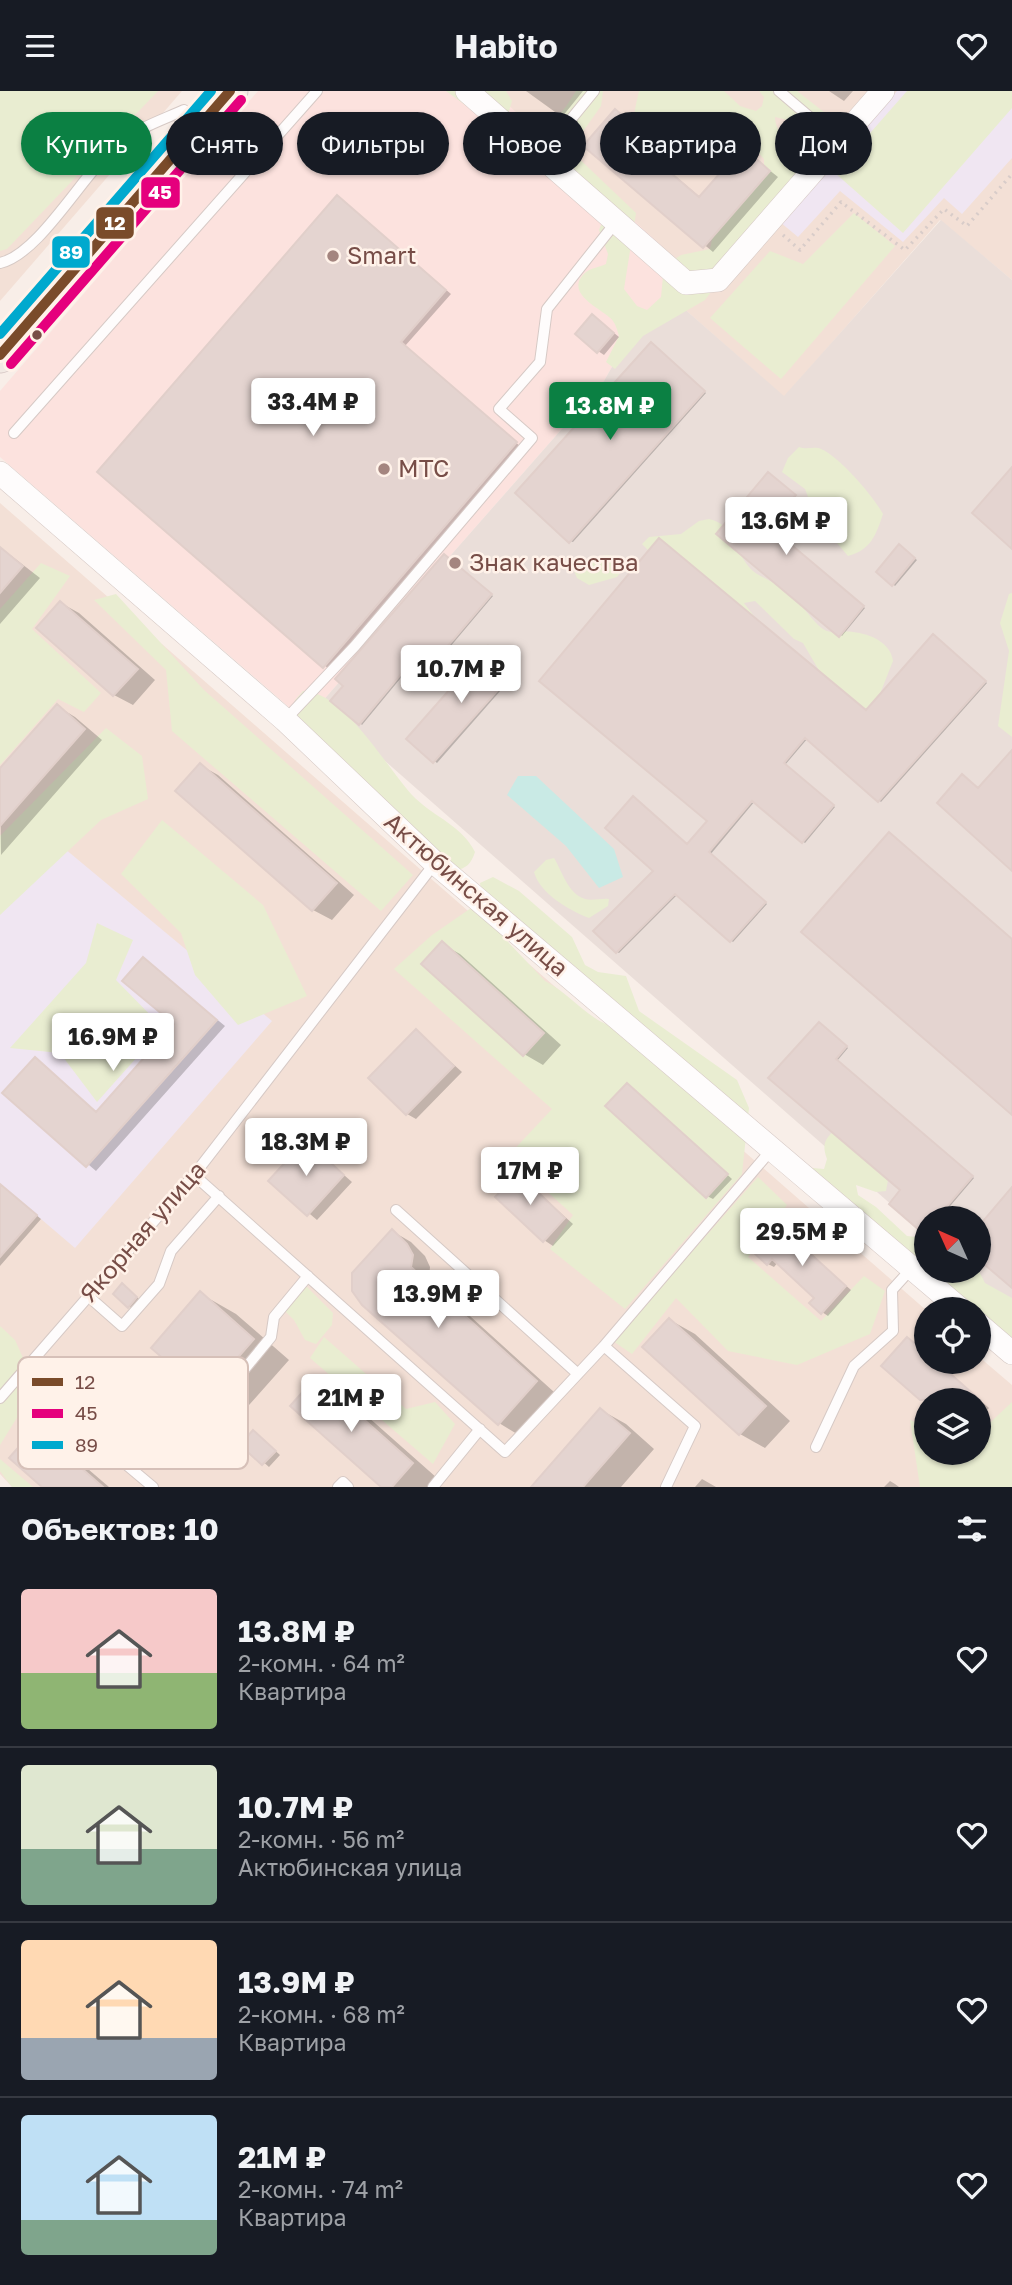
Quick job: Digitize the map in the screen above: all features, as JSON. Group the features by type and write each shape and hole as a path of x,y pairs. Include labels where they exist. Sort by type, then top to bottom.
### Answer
{"main road":[{"path":"0,355 230,91"},
{"path":"0,322 192,101"}],"street":[{"path":"467,91 491,112"},
{"path":"865,112 883,91"},
{"path":"563,175 686,283 718,280 810,175"},
{"name":"Актюбинская улица","path":"0,473 285,720 435,863 946,1297"},
{"path":"991,1335 1012,1353"}],"lane":[{"path":"14,433 317,91"},
{"path":"577,112 594,91"},
{"path":"779,91 804,112"},
{"path":"0,263 10,261 28,246 117,145 192,101"},
{"path":"285,720 355,646 532,438 499,409 540,362 547,309 617,222"},
{"name":"Якорная улица","path":"35,1357 194,1175 435,863"},
{"path":"194,1175 505,1452 604,1346 772,1149"},
{"path":"88,1296 122,1326 159,1284 170,1251 219,1196"},
{"path":"396,1210 578,1374"},
{"path":"816,1447 854,1366 893,1331 892,1290 912,1268"},
{"path":"248,1365 271,1337 274,1317 308,1276"},
{"path":"604,1346 695,1426 666,1487"},
{"name":"Якорная улица","path":"0,1398 18,1377"},
{"path":"433,1487 480,1429"},
{"path":"132,1469 153,1487"},
{"path":"338,1487 343,1482 348,1487"}],"path":[{"path":"768,223 800,250 841,202 905,250 944,209 967,226 1012,174"}],"shaded area":[{"path":"0,91 182,91 152,126 152,112 21,112 21,175 109,175 0,301"},
{"path":"258,91 493,91 516,112 463,112 463,175 585,175 662,246 673,299 617,358 604,381 305,721 0,457 0,391 186,175 283,175 283,112 240,112"},
{"path":"493,91 1012,91 1012,280 940,220 784,397 673,299 566,175 586,175 586,112 511,112"},
{"path":"897,91 1012,91 1012,158 962,214 944,198 903,242 840,191 798,237 780,222 822,175 872,175 872,119"},
{"path":"941,220 1012,280 1012,1307 983,1283 991,1283 991,1206 914,1206 914,1224 320,704 604,381 617,358 673,299 784,396"},
{"path":"0,503 914,1300 914,1374 991,1374 991,1367 1012,1385 1012,1487 12,1487 0,1474 0,1257 37,1215 0,1184"},
{"path":"23,814 272,1021 75,1248 0,1184 0,841"}],"green space":[{"path":"0,91 158,91 138,112 21,112 21,175 78,175 7,249 0,251"},
{"path":"446,91 506,91 512,101 509,112 475,112"},
{"path":"576,91 603,91 601,106 586,127 586,112 561,112"},
{"path":"639,91 724,91 740,106 756,111 762,106 764,97 759,91 797,91 824,112 775,112 775,175 796,175 789,189 705,300 643,336 615,369 606,362 619,336 616,325 585,298 578,286 586,272 606,264 608,254 599,230 603,220 559,175 586,175 586,165 636,213 624,289 637,306 647,310 661,297 664,266 681,255 710,249 719,208 757,175 761,175 764,159 761,156 761,112 635,112"},
{"path":"907,91 1012,91 1012,108 903,233 837,175 872,175 872,131"},
{"path":"854,213 895,246 781,379 710,318 770,251 803,264"},
{"path":"799,447 818,448 837,460 864,488 883,514 872,541 862,550 848,556 816,518 805,489 782,472 788,458"},
{"path":"709,519 718,522 729,532 753,571 790,593 823,629 867,635 884,644 893,661 870,719 824,679 803,643 794,639 755,601 744,603 757,620 658,560 642,544 649,537 681,534 699,521"},
{"path":"606,555 614,556 626,565 617,577 589,585 577,578 574,571 578,564"},
{"path":"41,563 70,576 32,629 101,693 84,712 58,699 0,765 0,609"},
{"path":"1012,593 1012,737 998,726 1009,651 1000,623 1009,594"},
{"path":"116,594 204,690 413,875 381,911 172,731 166,670 94,600"},
{"path":"303,691 319,694 350,718 415,798 463,835 475,852 468,865 454,871 287,720 295,700"},
{"path":"106,728 142,756 148,799 101,820 0,915 0,836"},
{"path":"162,820 263,905 307,996 238,1025 195,975 181,933 121,874"},
{"path":"554,858 574,892 588,900 609,899 608,906 589,918 564,906 549,894 534,872 546,860"},
{"path":"493,877 519,891 572,937 585,965 598,972 626,976 639,1011 737,1080 749,1108 742,1174 625,1309 550,1249 573,1215 508,1156 552,1109 394,969 432,935 474,906 545,981 598,1020 618,1028 612,1002 540,937 482,898 480,883"},
{"path":"97,923 133,940 116,980 163,1028 97,1102 60,1053 10,1048 86,963"},
{"path":"835,1130 888,1180 886,1191 876,1192 856,1185 858,1195 876,1207 907,1236 914,1237 914,1279 798,1185 802,1167 824,1169 827,1159 825,1143"},
{"path":"758,1177 787,1205 748,1257 821,1321 864,1276 885,1291 870,1334 797,1365 728,1351 676,1298 632,1354 613,1341"},
{"path":"919,1283 985,1283 1012,1298 1012,1346 991,1336 991,1297 936,1297"},
{"path":"304,1284 333,1313 332,1325 316,1344 305,1340 294,1320 283,1309"},
{"path":"0,1326 15,1340 23,1357 18,1357 18,1416 0,1445"},
{"path":"324,1337 406,1409 435,1402 455,1424 433,1464 310,1358"},
{"path":"1012,1402 1012,1487 920,1487 917,1465 991,1465 991,1422"},
{"path":"910,1420 914,1422 914,1447"},
{"path":"0,1459 33,1487 12,1487 0,1471"}],"water":[{"path":"518,776 536,776 614,849 623,877 599,888 566,846 507,795"}],"building":[{"path":"600,126 600,160 586,149 586,143"},
{"path":"761,163 770,171 703,248 617,175 673,175 699,197 718,175 761,175"},
{"path":"337,195 446,290 401,342 517,442 323,668 97,472"},
{"path":"592,314 614,333 597,353 575,334"},
{"path":"651,342 705,391 569,543 515,493"},
{"path":"1012,467 1012,549 972,513"},
{"path":"768,472 796,495 769,526 864,606 839,637 716,534"},
{"path":"659,538 866,710 933,634 986,681 878,802 805,738 784,763 834,805 802,843 752,801 709,852 766,902 730,942 675,894 616,953 593,931 653,871 605,828 633,796 687,844 707,821 539,681"},
{"path":"899,544 915,558 892,586 876,572"},
{"path":"0,547 23,566 0,593"},
{"path":"444,554 492,594 425,673 411,662 359,725 330,701 343,686 335,679"},
{"path":"60,601 138,669 113,696 36,628"},
{"path":"488,646 515,671 433,763 406,739"},
{"path":"57,704 85,729 0,826 0,768"},
{"path":"1012,750 1012,871 937,803 962,774 978,788"},
{"path":"200,763 337,883 312,911 175,791"},
{"path":"889,832 1012,939 1012,1115 801,932"},
{"path":"442,941 544,1033 523,1056 421,964"},
{"path":"143,957 217,1020 86,1167 2,1093 35,1057 96,1112 174,1024 122,981"},
{"path":"819,1022 847,1046 836,1059 973,1176 947,1206 914,1206 914,1226 889,1204 900,1190 768,1078"},
{"path":"416,1029 454,1066 406,1115 368,1078"},
{"path":"627,1083 728,1174 706,1198 605,1106"},
{"path":"306,1140 344,1175 307,1216 268,1181"},
{"path":"518,1173 565,1218 543,1242 495,1197"},
{"path":"0,1184 37,1215 0,1257"},
{"path":"1012,1187 1012,1288 991,1270 991,1212"},
{"path":"780,1226 846,1286 821,1314 809,1303 814,1298 772,1259 767,1265 754,1253"},
{"path":"392,1229 407,1244 413,1255 411,1267 537,1381 498,1425 362,1305 352,1291 352,1273"},
{"path":"122,1283 137,1297 128,1308 113,1294"},
{"path":"200,1291 254,1339 238,1357 161,1357 151,1348"},
{"path":"669,1318 766,1406 739,1435 642,1347"},
{"path":"907,1337 914,1343 914,1374 951,1374 966,1388 914,1388 914,1395 881,1366"},
{"path":"316,1377 413,1463 392,1487 381,1487 290,1406"},
{"path":"600,1408 630,1433 583,1487 531,1487"},
{"path":"253,1430 276,1451 262,1465 248,1452 248,1436"},
{"path":"18,1448 18,1466 9,1458"},
{"path":"22,1469 82,1469 103,1487 42,1487"}],"transit line":[{"name":"89","path":"0,334 211,91"},
{"name":"12","path":"0,355 230,91"},
{"name":"45","path":"11,364 241,100"}],"place":[{"name":"Smart","path":"333,256"},
{"name":"МТС","path":"384,469"},
{"name":"Знак качества","path":"455,563"}]}
